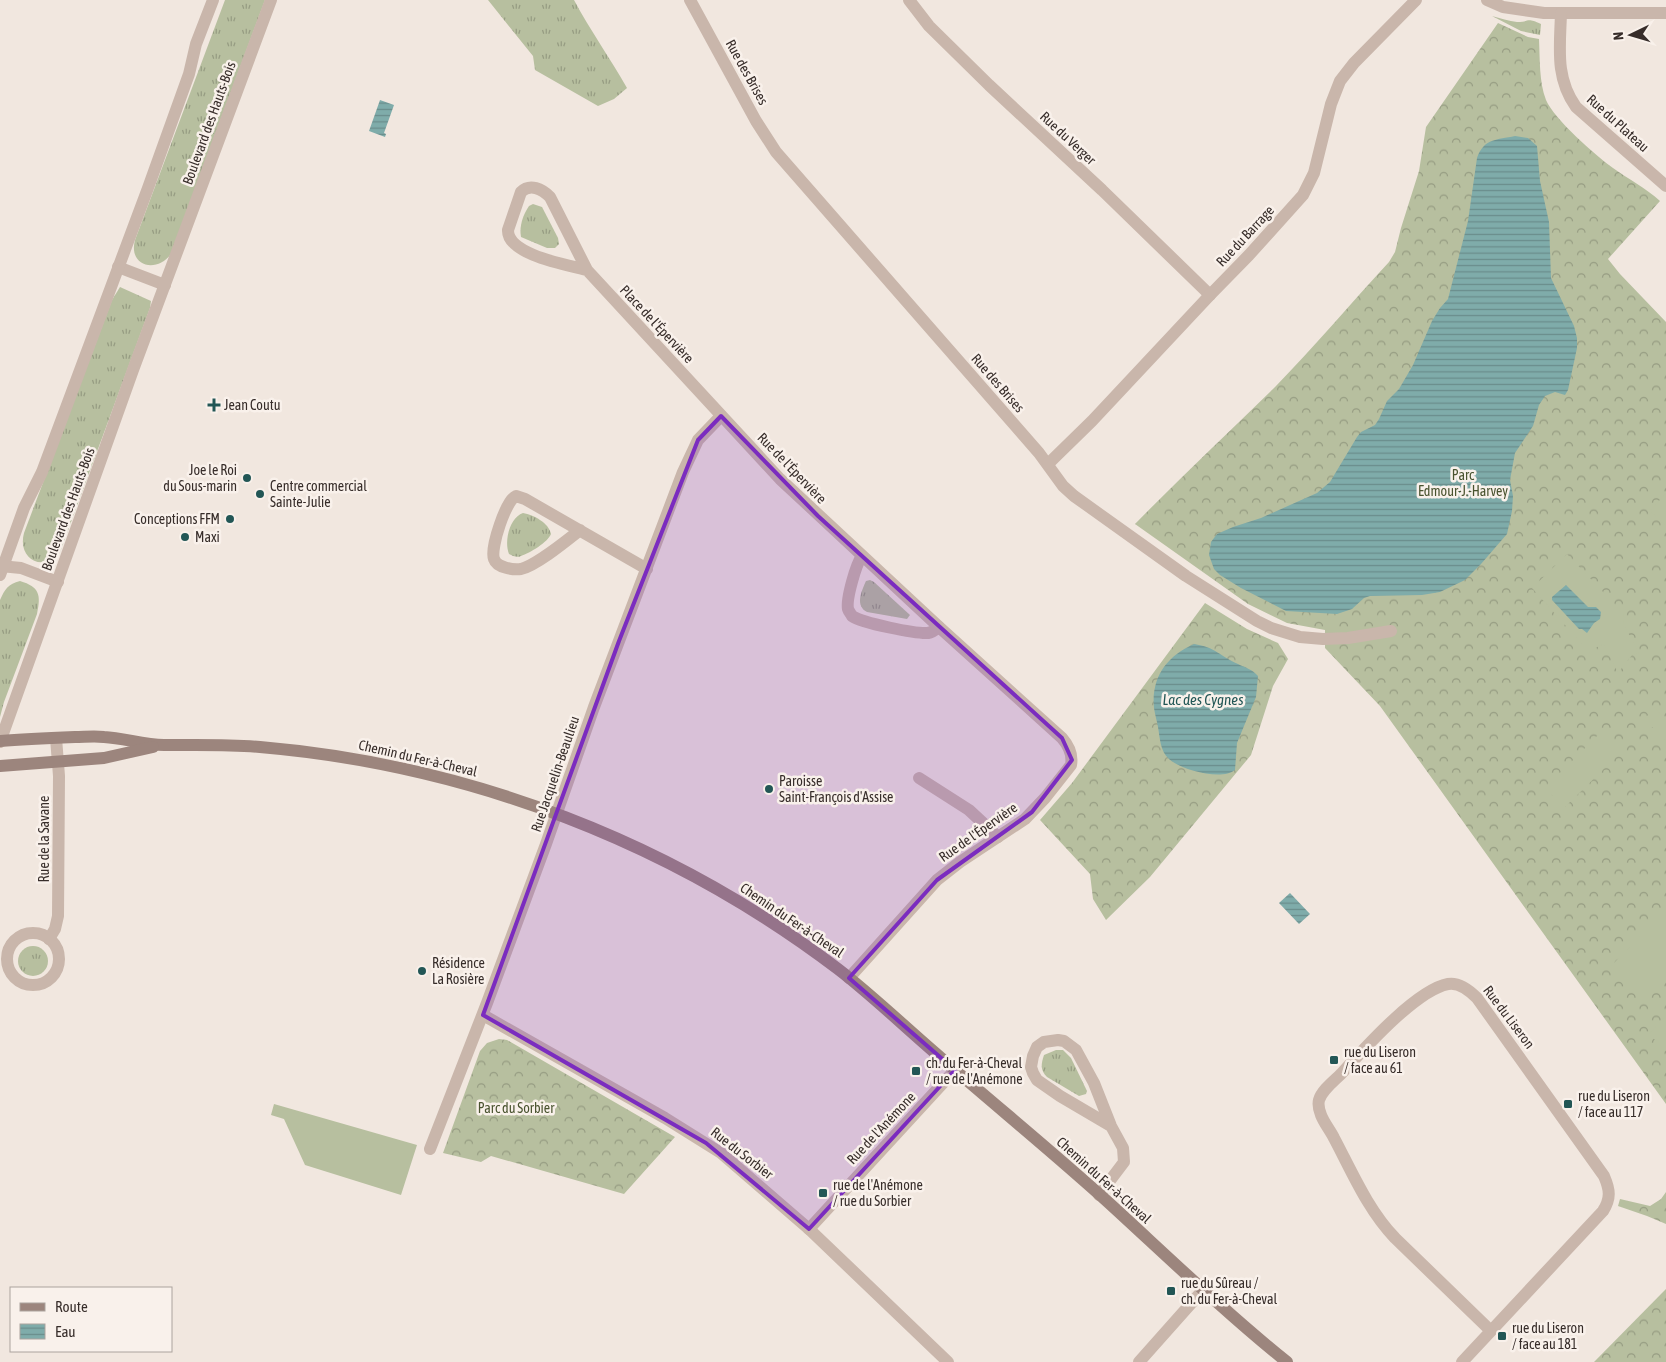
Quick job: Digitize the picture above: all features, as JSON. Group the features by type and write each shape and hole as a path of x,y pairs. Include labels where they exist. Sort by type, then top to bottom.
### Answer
{"street":[{"path":"58,582 21,568 1,569 24,508 42,472 118,267 189,74 196,44 211,0"},
{"name":"Boulevard des Hauts-Bois","path":"0,741 165,285 271,0"},
{"name":"Rue des Brises","path":"690,0 760,127 776,152 1048,464 1063,486 1074,496 1186,576 1263,625 1300,637 1323,639 1348,638 1391,630"},
{"name":"Rue du Verger","path":"909,0 929,26 989,85 1102,190 1210,295"},
{"name":"Rue du Barrage","path":"1048,464 1092,421 1303,196 1316,167 1331,104 1340,81 1354,62 1416,0"},
{"path":"1487,0 1510,8 1544,13 1666,13"},
{"name":"Rue du Plateau","path":"1561,13 1562,73 1564,86 1569,96 1576,106 1666,186"},
{"name":"Place de l'Épervière","path":"587,270 526,252 513,243 508,235 508,230 521,192 525,188 530,187 541,190 550,197 587,270 704,398"},
{"path":"118,267 165,285"},
{"name":"Rue de l'Épervière","path":"704,398 787,486 1062,738 1067,743 1071,754 1071,765 1068,770 1025,819 937,880 849,978"},
{"name":"Rue Jacquelin-Beaulieu","path":"430,1149 557,813 594,707 694,446 721,416"},
{"path":"580,530 532,564 522,568 502,567 496,564 494,559 493,551 500,525 510,499 514,496 525,499 580,530 647,569"},
{"path":"862,556 857,564 848,604 852,616 869,623 920,632 933,631 939,627"},
{"name":"Chemin du Fer-à-Cheval","path":"0,741 104,737 160,745 248,746 354,758 451,780 557,813 637,847 709,884 772,923 849,978 1100,1195 1203,1290 1287,1362"},
{"name":"Rue de la Savane","path":"50,939 58,916 59,776 56,738"},
{"name":"Chemin du Fer-à-Cheval","path":"0,766 104,758 160,745"},
{"path":"919,778 969,810 998,836"},
{"path":"29,934 43,935 50,939 59,958 51,978 44,983 35,985 26,984 18,980 10,971 8,963 10,947 15,941 29,934"},
{"name":"Rue du Liseron","path":"1462,1362 1597,1217 1606,1206 1610,1194 1604,1176 1477,998 1464,987 1452,983 1446,984 1418,999 1393,1020 1364,1048 1325,1091 1319,1099 1319,1108 1348,1165 1382,1223 1395,1238 1490,1330"},
{"name":"Rue du Sorbier","path":"482,1015 714,1148 808,1229 948,1362"},
{"path":"1100,1195 1125,1159 1123,1148 1110,1126 1094,1083 1076,1050 1064,1041 1058,1040 1044,1042 1037,1048 1032,1060 1032,1067 1033,1073 1043,1086 1110,1126"},
{"name":"Rue de l'Anémone","path":"808,1229 954,1070"},
{"path":"1139,1362 1203,1290"}],"highlighted area":[{"path":"721,416 818,516 1062,738 1072,760 1032,812 937,880 849,978 955,1070 809,1229 706,1143 483,1015 619,641 698,440"}],"green space":[{"path":"225,0 265,0 171,254 158,264 145,264 139,261 136,256 134,249 135,240"},
{"path":"488,0 574,0 627,88 614,99 598,106 535,70 533,56"},
{"path":"1492,16 1517,22 1530,20 1536,22 1541,24 1540,35 1521,31"},
{"name":"Parc Edmour-J.-Harvey","path":"1498,23 1528,37 1539,39 1542,86 1546,100 1557,117 1596,155 1660,201 1608,259 1666,322 1666,1104 1380,706 1325,648 1325,630 1287,623 1248,604 1135,524 1276,386 1389,262 1395,252 1419,171 1426,127"},
{"path":"533,204 542,207 558,238 559,244 555,248 547,248 521,237 523,217 529,206"},
{"path":"120,287 151,301 150,308 60,552 46,562 39,562 28,556 24,550 24,533 112,300"},
{"path":"1666,493 1666,526 1650,511"},
{"path":"523,513 540,520 547,526 551,534 538,547 525,555 516,557 509,554 507,543 511,525"},
{"path":"1567,554 1624,614 1623,623 1639,653 1632,655 1618,673 1604,644 1595,648 1590,653 1532,588"},
{"path":"870,580 910,615 907,619 867,612 863,609 860,598 866,581"},
{"path":"20,581 27,583 35,589 39,602 37,614 0,717 0,600 7,588"},
{"path":"1205,603 1247,629 1278,643 1288,659 1273,686 1251,755 1150,877 1106,920 1093,899 1090,874 1040,820 1072,783"},
{"path":"1655,708 1666,720 1666,741 1644,719"},
{"path":"1600,733 1620,753 1564,808 1545,788"},
{"path":"1666,909 1666,978 1645,999 1611,966"},
{"path":"33,946 39,947 47,955 47,967 39,975 33,976 27,975 19,967 18,961 19,955 27,947"},
{"path":"1666,1016 1666,1051 1649,1034"},
{"name":"Parc du Sorbier","path":"499,1039 507,1040 675,1137 624,1194 491,1156 481,1162 443,1153 480,1051 487,1043"},
{"path":"1056,1050 1063,1050 1071,1058 1087,1091 1086,1094 1079,1096 1047,1077 1043,1072 1042,1061 1044,1055"},
{"path":"274,1104 417,1145 401,1195 305,1165 284,1119 271,1115"},
{"path":"1666,1192 1666,1224 1618,1206 1620,1199 1650,1206 1661,1199"},
{"path":"1666,1289 1666,1362 1594,1362 1663,1292"}],"water":[{"path":"380,100 394,105 384,133 386,134 385,137 369,131"},
{"path":"1515,136 1528,138 1537,146 1540,181 1549,222 1551,278 1574,326 1577,348 1568,390 1565,395 1555,392 1545,396 1539,405 1533,426 1515,453 1510,480 1513,496 1512,511 1507,534 1465,580 1440,592 1422,595 1370,596 1364,598 1352,609 1337,614 1286,611 1220,575 1214,569 1209,555 1211,542 1217,534 1261,518 1317,493 1330,482 1361,432 1375,425 1387,401 1399,389 1413,365 1432,321 1448,299 1468,221 1477,158 1480,151 1487,143"},
{"path":"1566,585 1588,607 1596,607 1601,612 1600,619 1594,623 1587,633 1579,629 1552,600 1552,597"},
{"name":"Lac des Cygnes","path":"1194,644 1212,650 1251,670 1258,676 1256,697 1237,743 1235,770 1229,773 1202,773 1183,767 1166,756 1161,744 1154,708 1155,687 1158,677 1169,661"},
{"path":"1290,893 1310,914 1299,924 1279,903"}],"place":[{"name":"Jean Coutu","path":"214,405"},
{"name":"Joe le Roi du Sous-marin","path":"247,478"},
{"name":"Centre commercial Sainte-Julie","path":"260,494"},
{"name":"Conceptions FFM","path":"230,519"},
{"name":"Maxi","path":"185,537"},
{"name":"Paroisse Saint-François d'Assise","path":"769,789"},
{"name":"Résidence La Rosière","path":"422,971"},
{"name":"rue du Liseron / face au 61","path":"1334,1060"},
{"name":"ch. du Fer-à-Cheval / rue de l'Anémone","path":"916,1071"},
{"name":"rue du Liseron / face au 117","path":"1568,1104"},
{"name":"rue de l'Anémone / rue du Sorbier","path":"823,1193"},
{"name":"rue du Sûreau / ch. du Fer-à-Cheval","path":"1171,1291"},
{"name":"rue du Liseron / face au 181","path":"1502,1336"}]}
